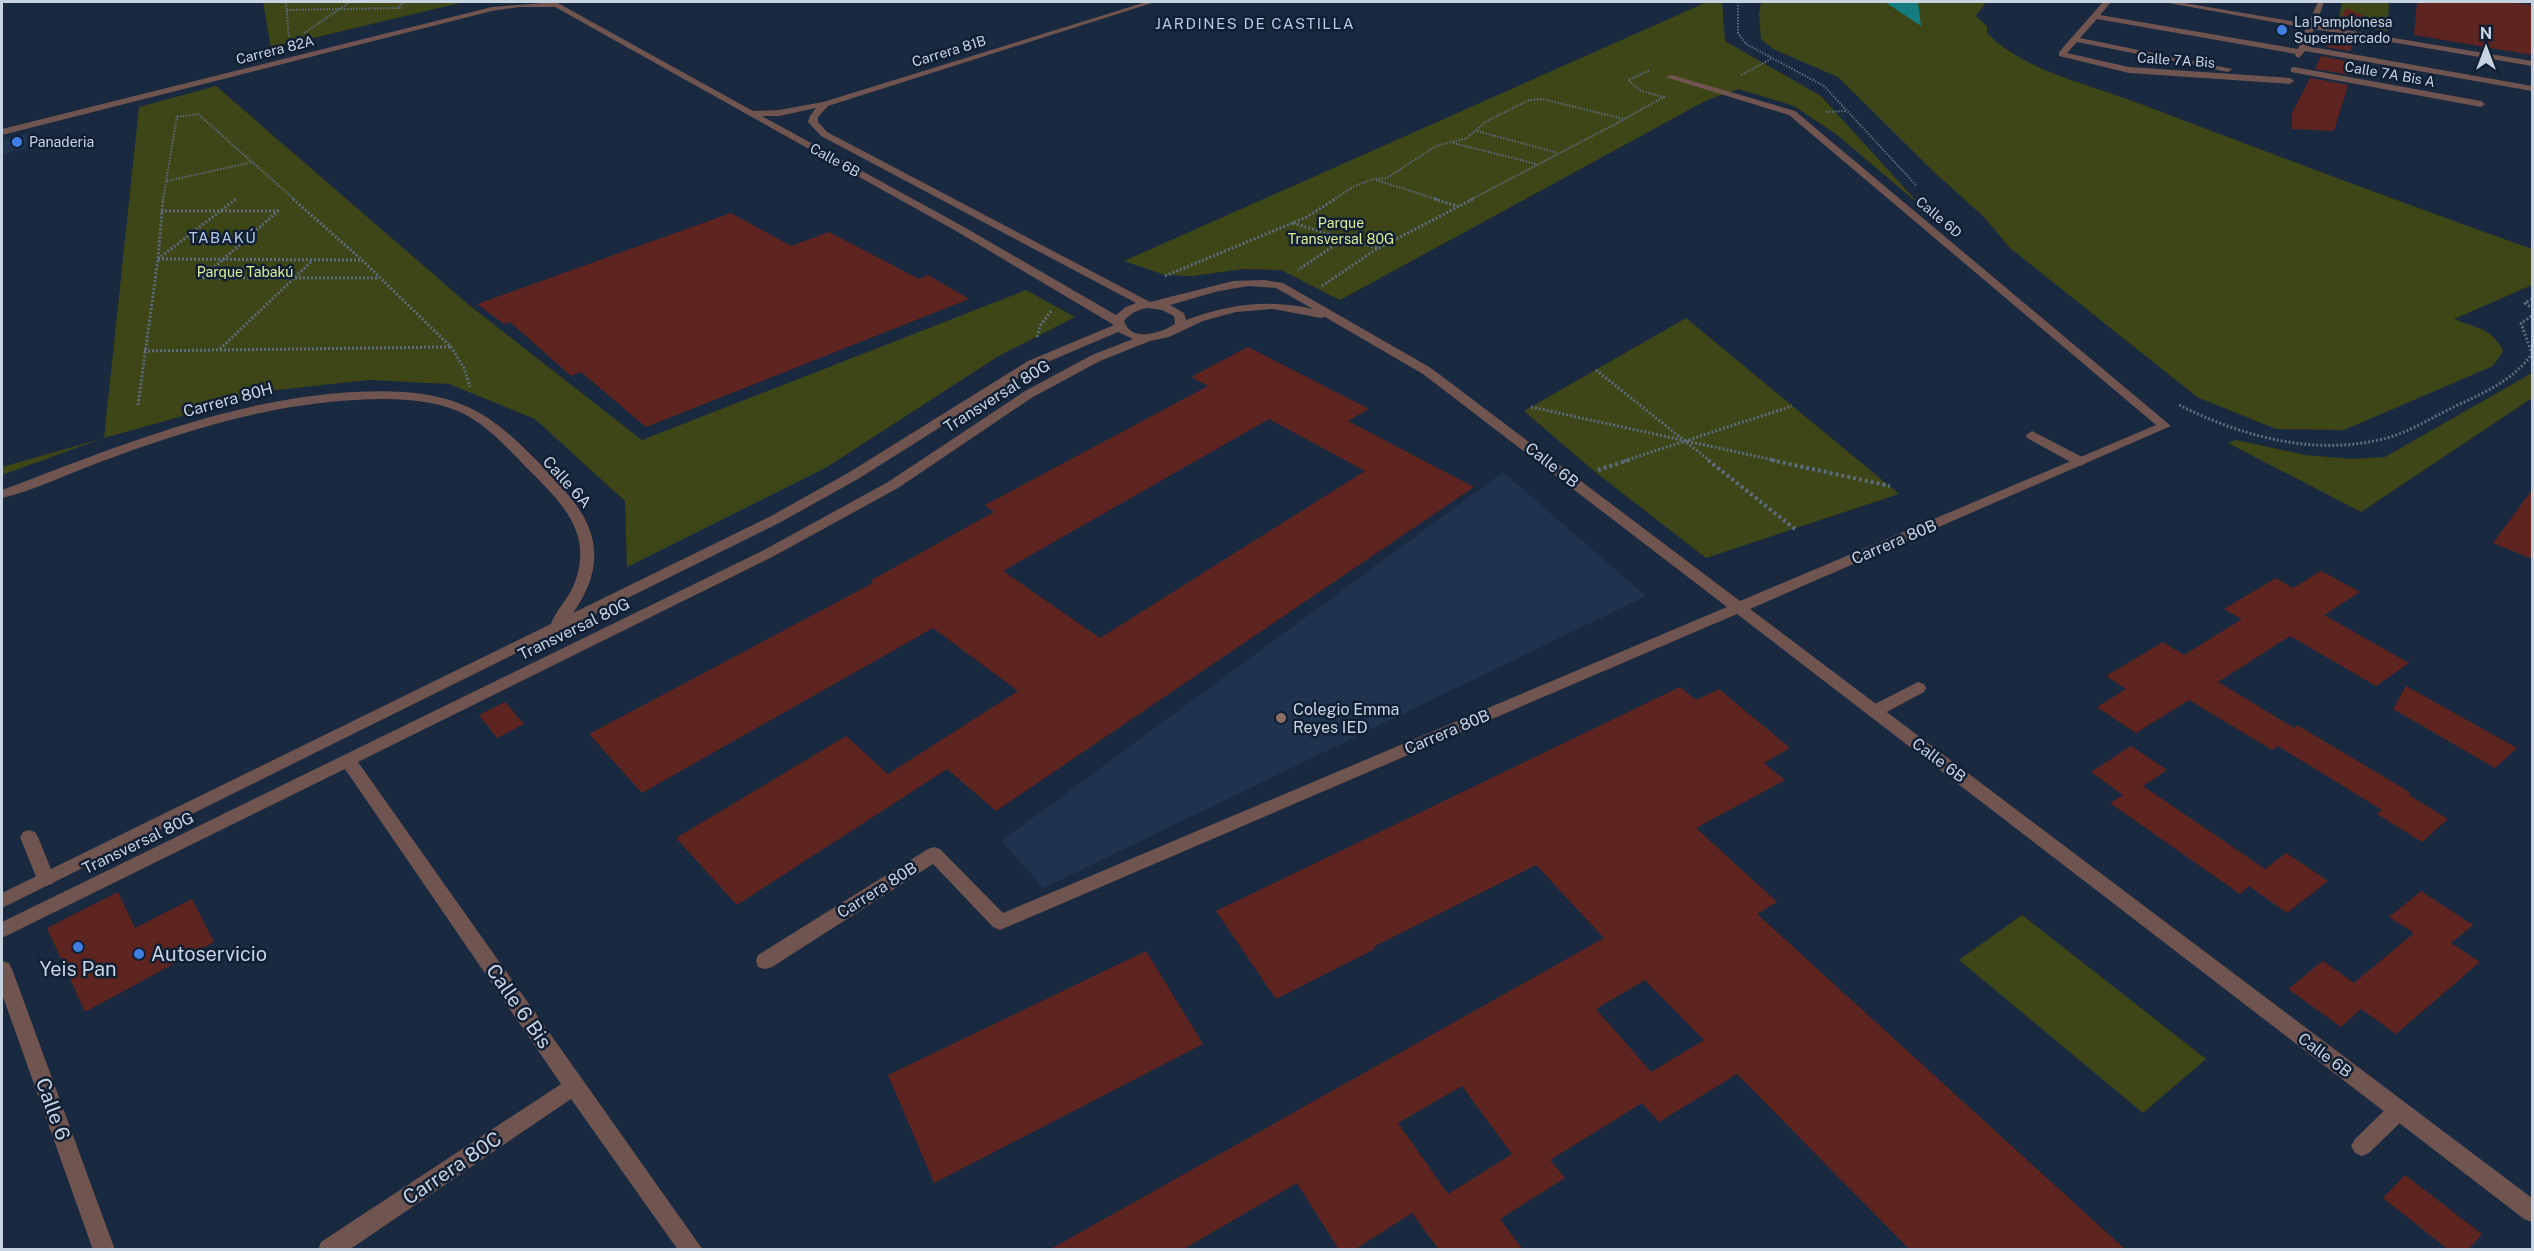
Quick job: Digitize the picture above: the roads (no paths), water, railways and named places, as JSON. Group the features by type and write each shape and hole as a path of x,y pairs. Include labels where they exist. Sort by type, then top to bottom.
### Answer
{"street":[{"name":"Carrera 82A","path":"2,122 488,2"},
{"name":"Carrera 81B","path":"751,113 779,113 825,104 1152,2"},
{"path":"2107,2 2075,39 2290,81 2321,2"},
{"path":"2167,2 2216,6 2312,26 2452,46 2532,64"},
{"name":"Carrera 82A","path":"2,132 492,9 519,4 553,3"},
{"name":"Calle 6B","path":"553,3 1093,306 1136,336 1149,337"},
{"path":"2094,16 2532,89"},
{"name":"Calle 7A Bis","path":"2075,39 2062,54 2129,70 2290,81"},
{"name":"Calle 7A Bis A","path":"2294,70 2481,104"},
{"name":"Calle 6D","path":"1669,78 1792,113 2165,426"},
{"name":"Calle 6B","path":"825,104 814,116 813,122 824,134 1126,293 1153,305 1175,310 1182,320 1181,325"},
{"path":"1153,305 1244,282 1262,281 1279,285 1338,319"},
{"path":"1181,325 1222,312 1265,304 1338,319"},
{"name":"Transversal 80G","path":"2,901 826,492 1032,364 1118,324 1128,310 1153,305"},
{"name":"Calle 6B","path":"1338,319 1395,351 1449,386 2532,1211"},
{"name":"Transversal 80G","path":"2,930 808,533 893,485 1029,394 1096,358 1149,337 1174,332 1181,325"},
{"name":"Carrera 80H","path":"2,494 212,419 282,403 336,395 392,395 429,400 470,413"},
{"name":"Calle 6A","path":"470,413 486,424 562,496 578,516 588,537 589,557 582,587 557,625"},
{"name":"Carrera 80B","path":"765,961 934,854 1000,922 2165,426"},
{"path":"2032,435 2081,462"},
{"path":"1875,711 1918,688"},
{"name":"Calle 6 Bis","path":"348,760 574,1086 693,1250"},
{"path":"29,837 46,879"},
{"name":"Calle 6","path":"2,969 104,1250"},
{"name":"Carrera 80C","path":"329,1250 574,1086"},
{"path":"2362,1146 2398,1111"}],"place":[{"name":"La Pamplonesa Supermercado","path":"2282,30"},
{"name":"Panaderia","path":"17,142"},
{"name":"Colegio Emma Reyes IED","path":"1281,718"},
{"name":"Yeis Pan","path":"78,947"},
{"name":"Autoservicio","path":"139,954"}],"district":[{"name":"JARDINES DE CASTILLA","path":"1255,23"},
{"name":"TABAKÚ","path":"223,237"}],"park label":[{"name":"Parque Transversal 80G","path":"1341,232"},
{"name":"Parque Tabakú","path":"245,272"}]}
